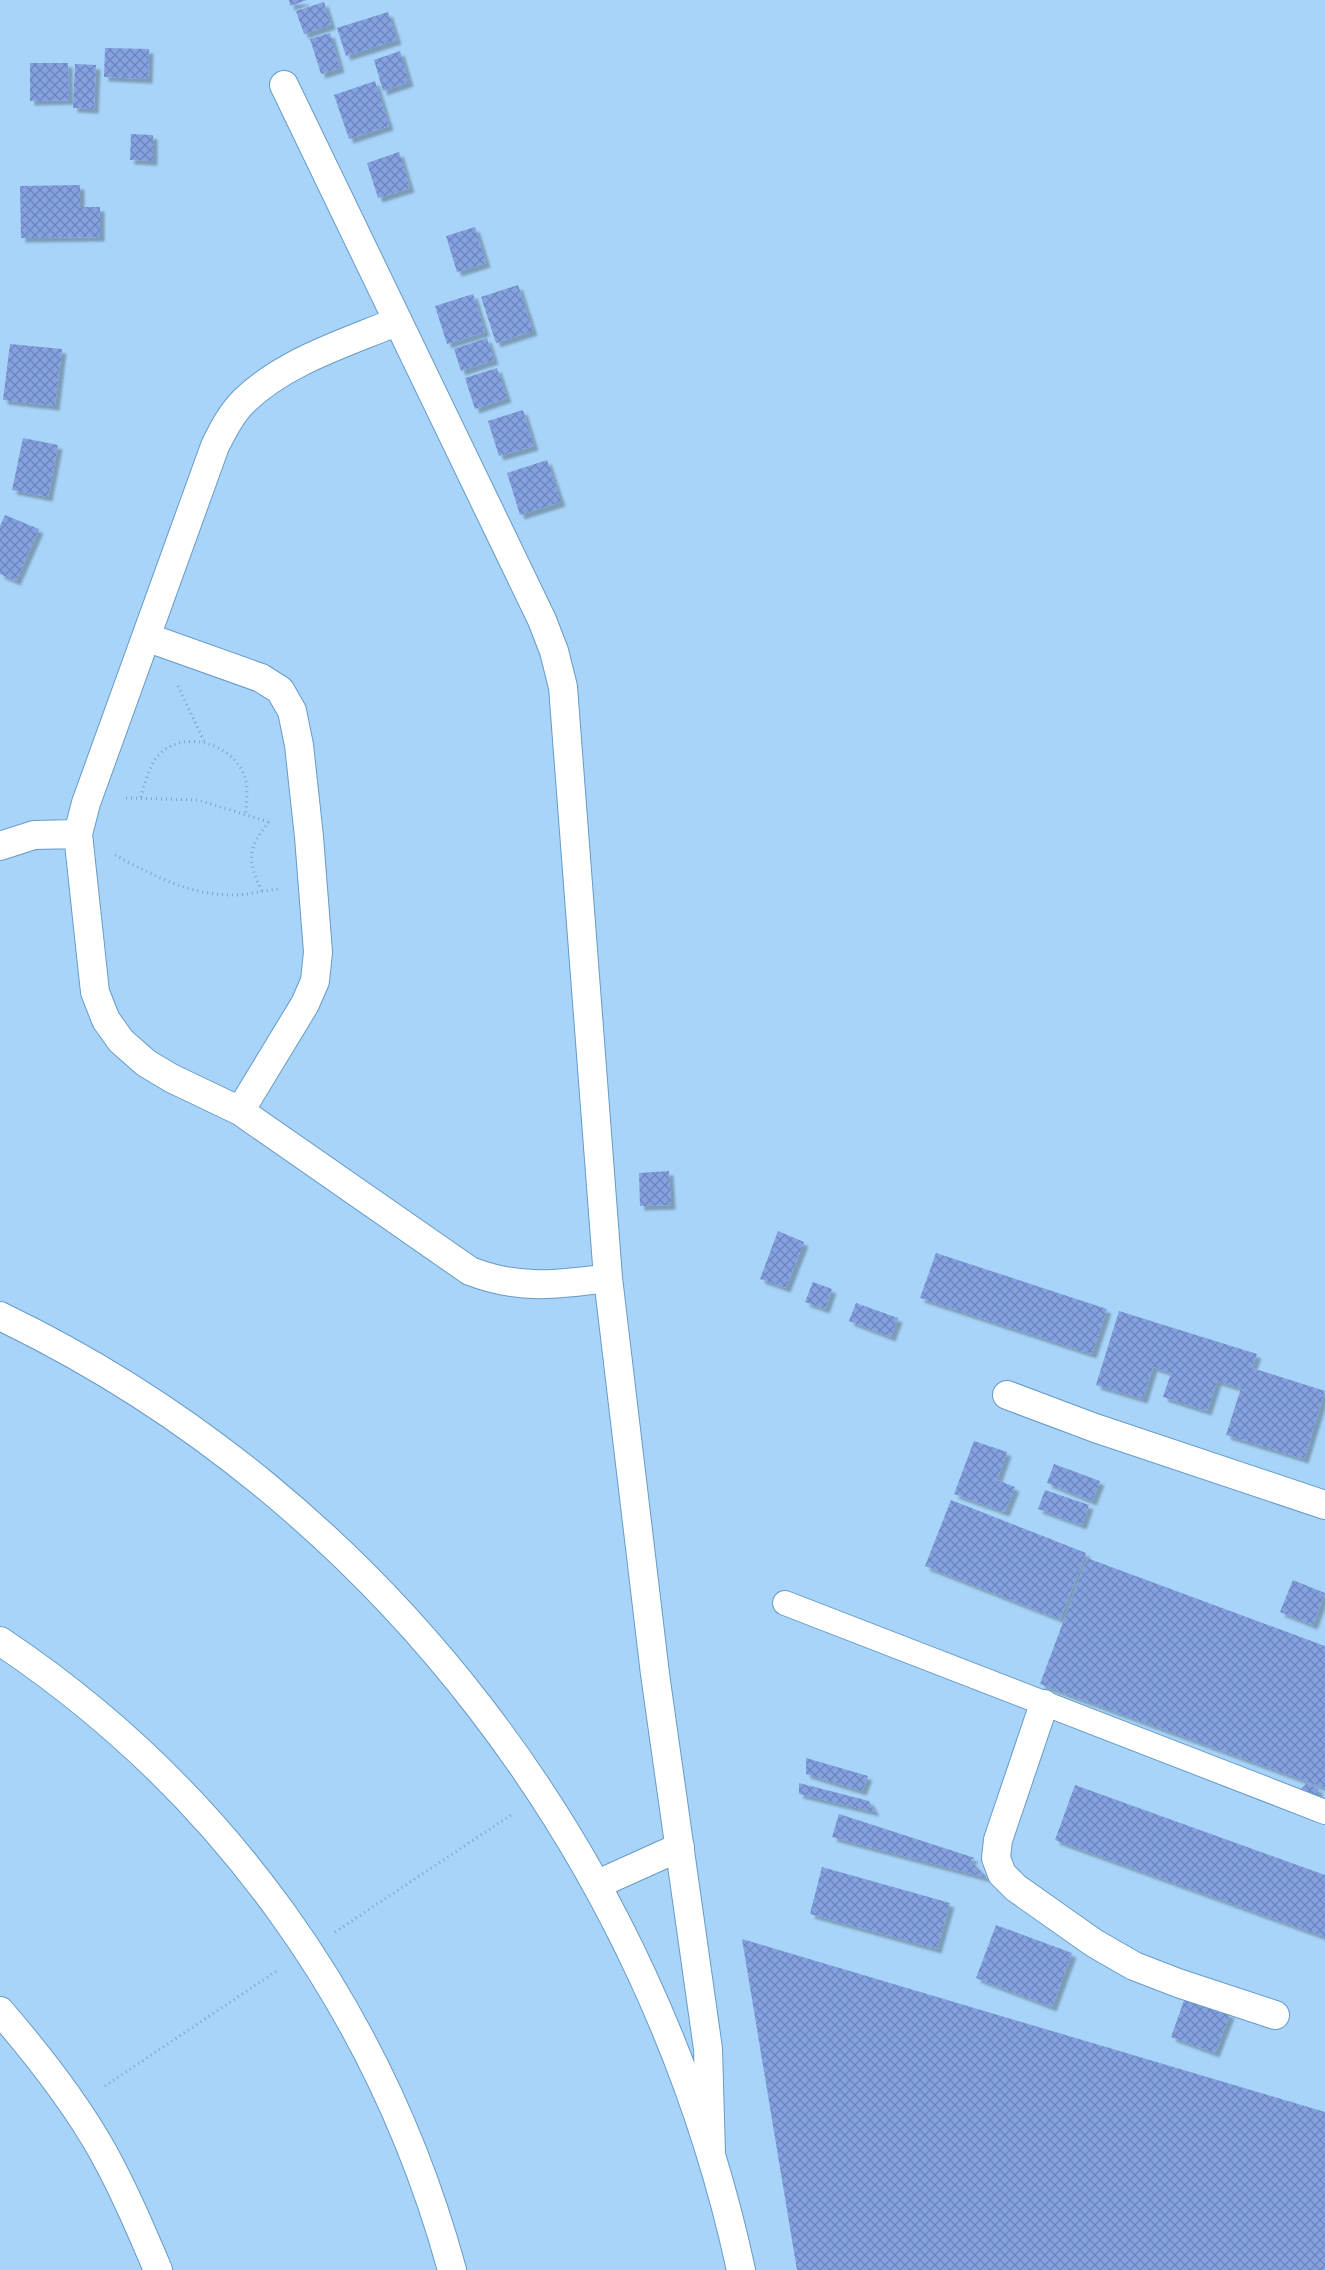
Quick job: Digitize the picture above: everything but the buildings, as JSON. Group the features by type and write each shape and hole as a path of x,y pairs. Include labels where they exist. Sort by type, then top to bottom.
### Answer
{"street":[{"path":"284,85 542,620 554,651 563,688 608,1278 654,1664 708,2049 711,2153"},
{"path":"398,321 292,366 244,401 229,420 215,446 152,638 86,803 78,834 95,992 106,1020 121,1041 146,1063 171,1078 240,1111 470,1272 494,1281 525,1285 555,1285 608,1278"},
{"path":"152,638 261,678 280,690 292,711 299,745 318,952 315,981 305,1004 240,1111"},
{"path":"0,846 34,835 78,834"},
{"path":"0,1316 105,1372 177,1419 245,1469 310,1524 351,1563 430,1644 484,1711 543,1794 598,1884 658,2008 687,2080 711,2153 741,2270"},
{"path":"1007,1395 1094,1428 1325,1505"},
{"path":"0,1641 34,1663 94,1710 151,1761 205,1816 254,1874 313,1958 342,2005 381,2076 416,2160 440,2228 452,2270"},
{"path":"1044,1704 998,1840 996,1858 1002,1874 1016,1888 1094,1943 1134,1966 1178,1983 1276,2015"},
{"path":"598,1884 680,1847"},
{"path":"0,2011 28,2044 74,2107 103,2152 134,2214 158,2270"}],"lane":[{"path":"785,1603 1325,1812"}],"path":[{"path":"152,638 204,742"},
{"path":"140,797 154,761 164,751 180,743 204,742 222,748 237,762 245,776 246,813"},
{"path":"86,803 140,797 198,800 246,813 309,838"},
{"path":"262,891 251,863 251,852 256,836 269,822"},
{"path":"78,834 159,878 193,890 232,895 313,884"}]}
